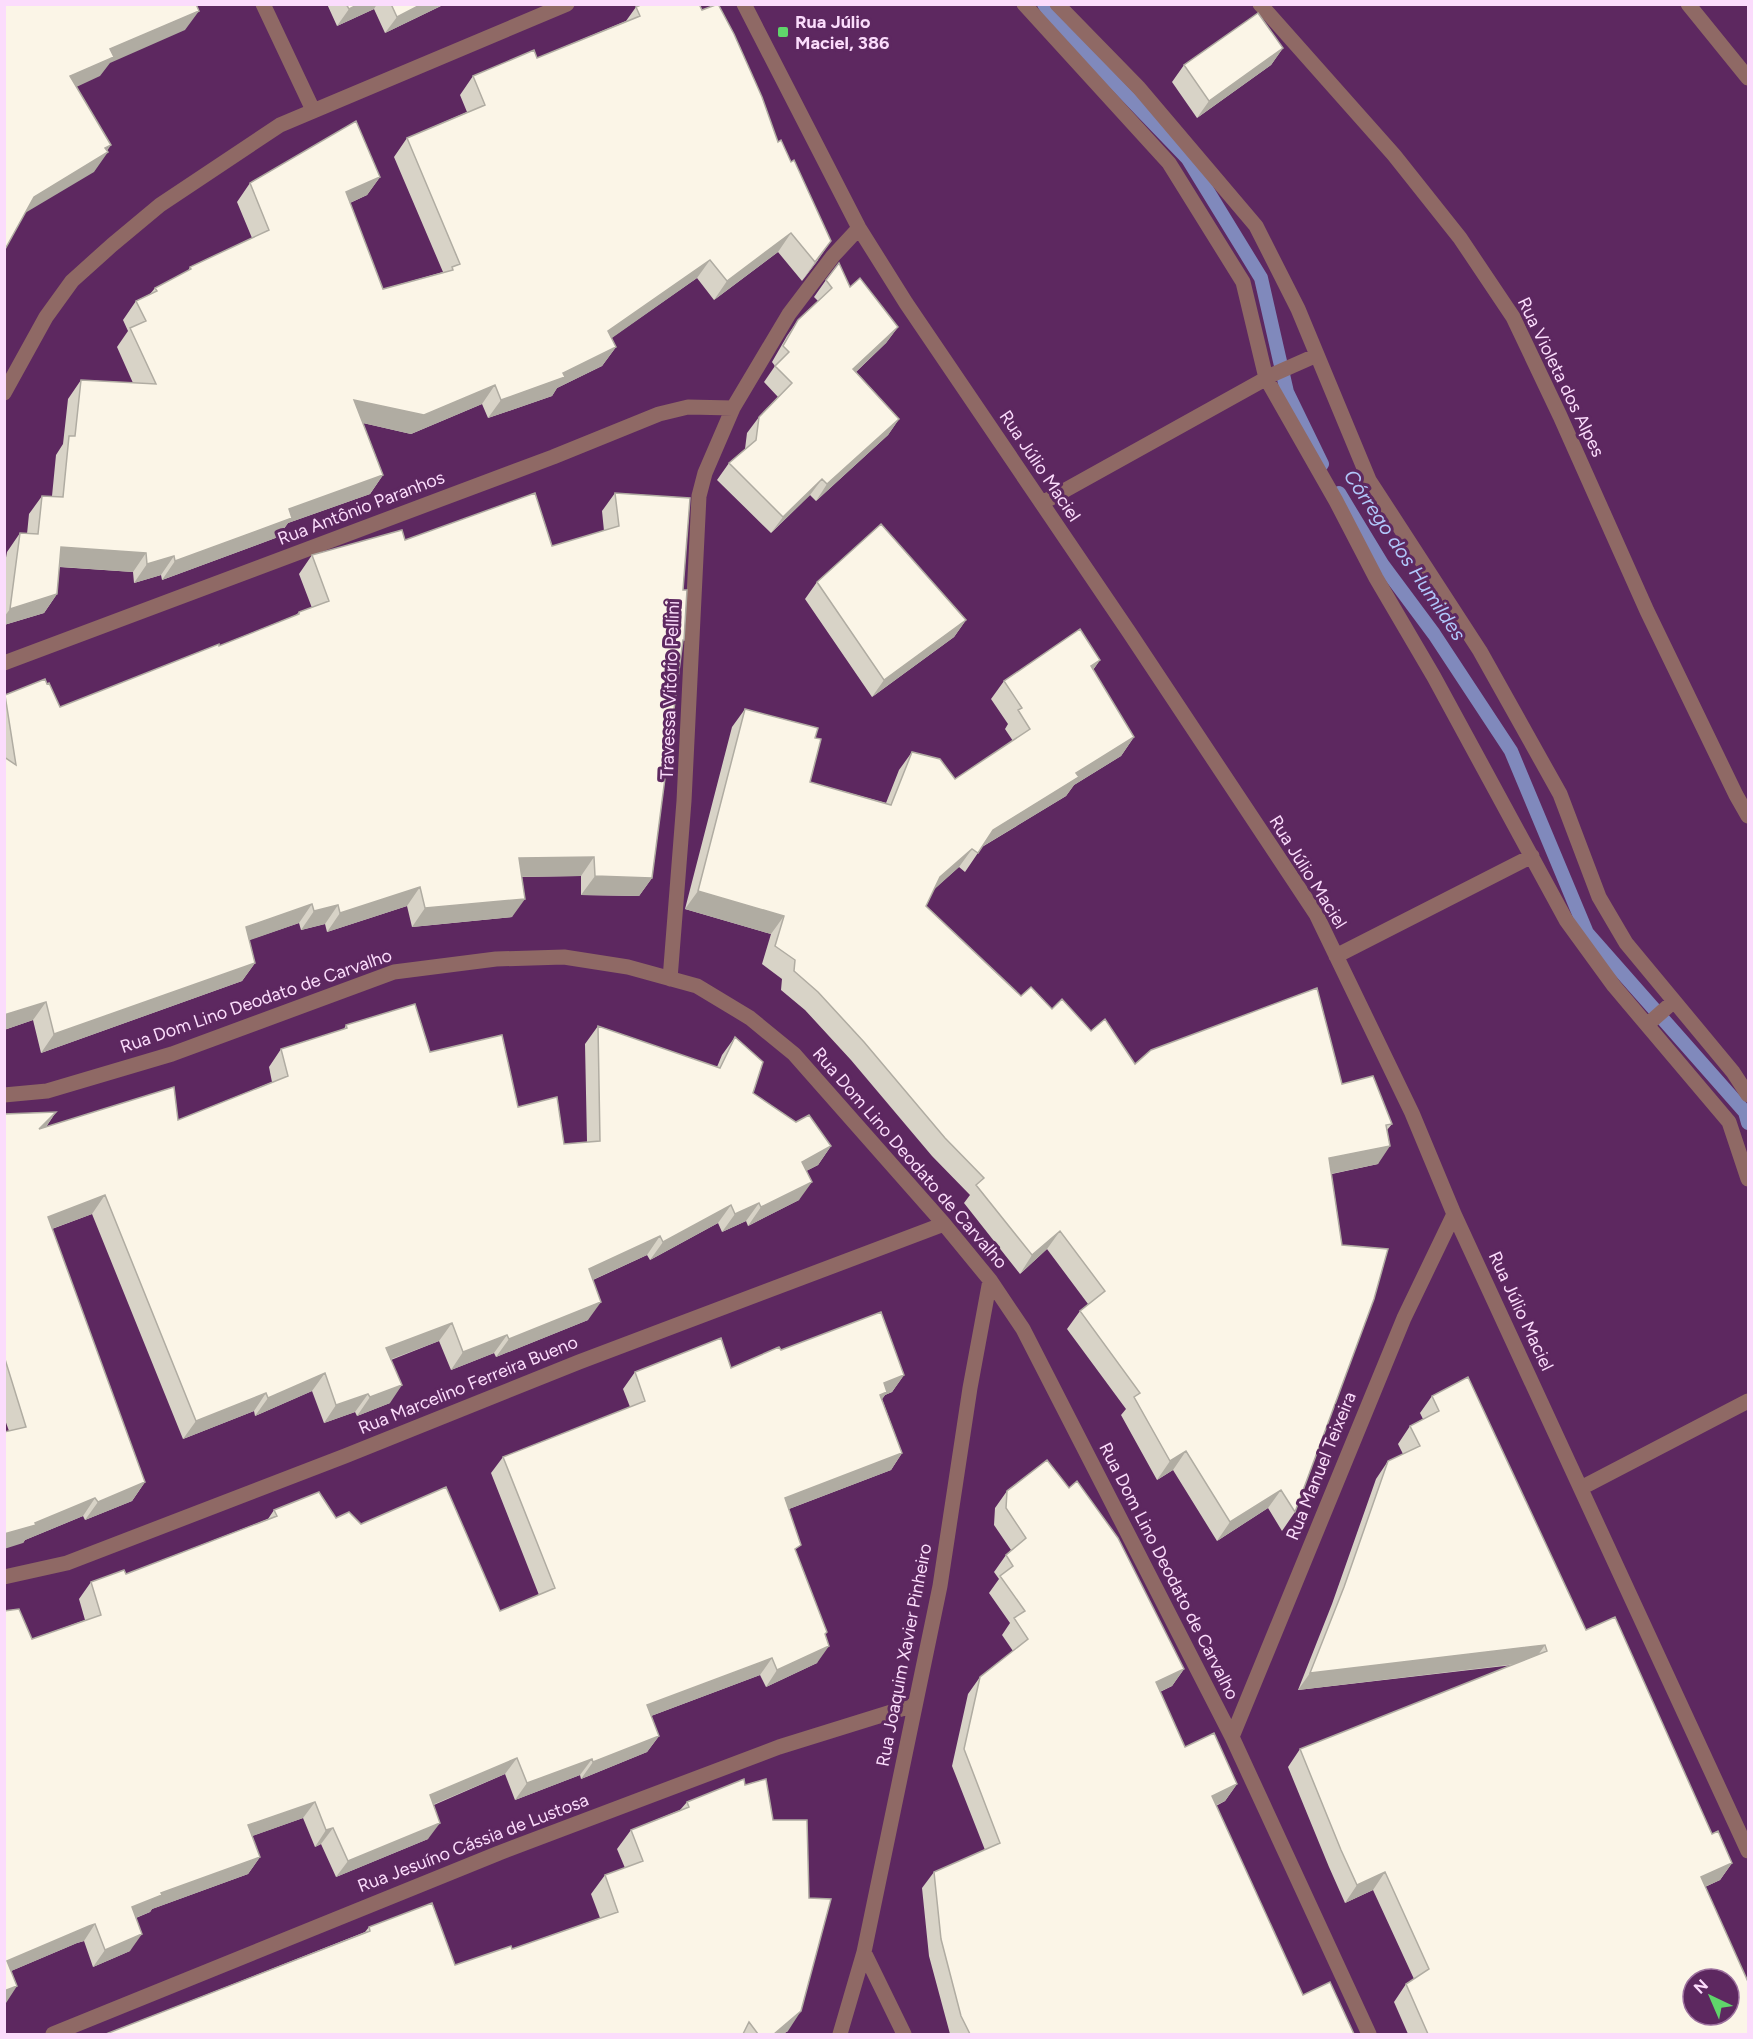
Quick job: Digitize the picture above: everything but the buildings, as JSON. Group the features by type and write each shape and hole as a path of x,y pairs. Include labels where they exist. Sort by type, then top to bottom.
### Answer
{"street":[{"path":"263,4 314,110"},
{"path":"4,393 46,317 72,281 160,205 280,126 567,4"},
{"name":"Rua Júlio Maciel","path":"744,4 859,228 906,303 1316,914 1412,1113 1454,1214 1749,1851"},
{"path":"1024,4 1169,163 1243,282 1270,376 1376,578 1434,677 1566,920 1614,986 1648,1023 1729,1122 1749,1179"},
{"path":"1057,4 1139,88 1256,226 1298,309 1314,357 1369,480 1480,651 1560,794 1599,897 1626,943 1672,1002 1733,1072 1749,1095"},
{"name":"Rua Violeta dos Alpes","path":"1260,4 1394,155 1460,238 1513,317 1647,611 1742,791 1749,816"},
{"path":"1688,4 1749,78"},
{"name":"Travessa Vitório Pellini","path":"670,979 684,801 699,496 705,473 733,408 789,314 833,256 859,228"},
{"path":"1042,503 1270,376 1314,357"},
{"name":"Rua Antônio Paranhos","path":"4,663 552,457 659,414 688,407 733,408"},
{"path":"1336,956 1532,856"},
{"name":"Rua Dom Lino Deodato de Carvalho","path":"4,1095 47,1091 172,1054 394,972 496,959 564,957 628,967 697,986 750,1018 794,1054 944,1224 990,1280 1023,1329 1232,1737 1369,2034"},
{"path":"1648,1023 1672,1002"},
{"name":"Rua Manuel Teixeira","path":"1232,1737 1395,1337 1454,1214"},
{"name":"Rua Marcelino Ferreira Bueno","path":"4,1577 67,1563 345,1456 590,1358 944,1224"},
{"name":"Rua Joaquim Xavier Pinheiro","path":"840,2034 864,1952 940,1586 970,1388 990,1280"},
{"path":"1581,1488 1749,1401"},
{"name":"Rua Jesuíno Cássia de Lustosa","path":"52,2034 520,1844 779,1747 914,1705"},
{"path":"864,1952 904,2034"}],"waterway":[{"name":"Córrego dos Humildes","path":"1044,4 1056,22 1188,159 1261,278 1287,392 1322,464"},
{"name":"Córrego dos Humildes","path":"1339,493 1382,564 1434,634 1511,751 1587,933 1745,1112 1748,1123"}],"place":[{"name":"Rua Júlio Maciel, 386","path":"783,32"}]}
